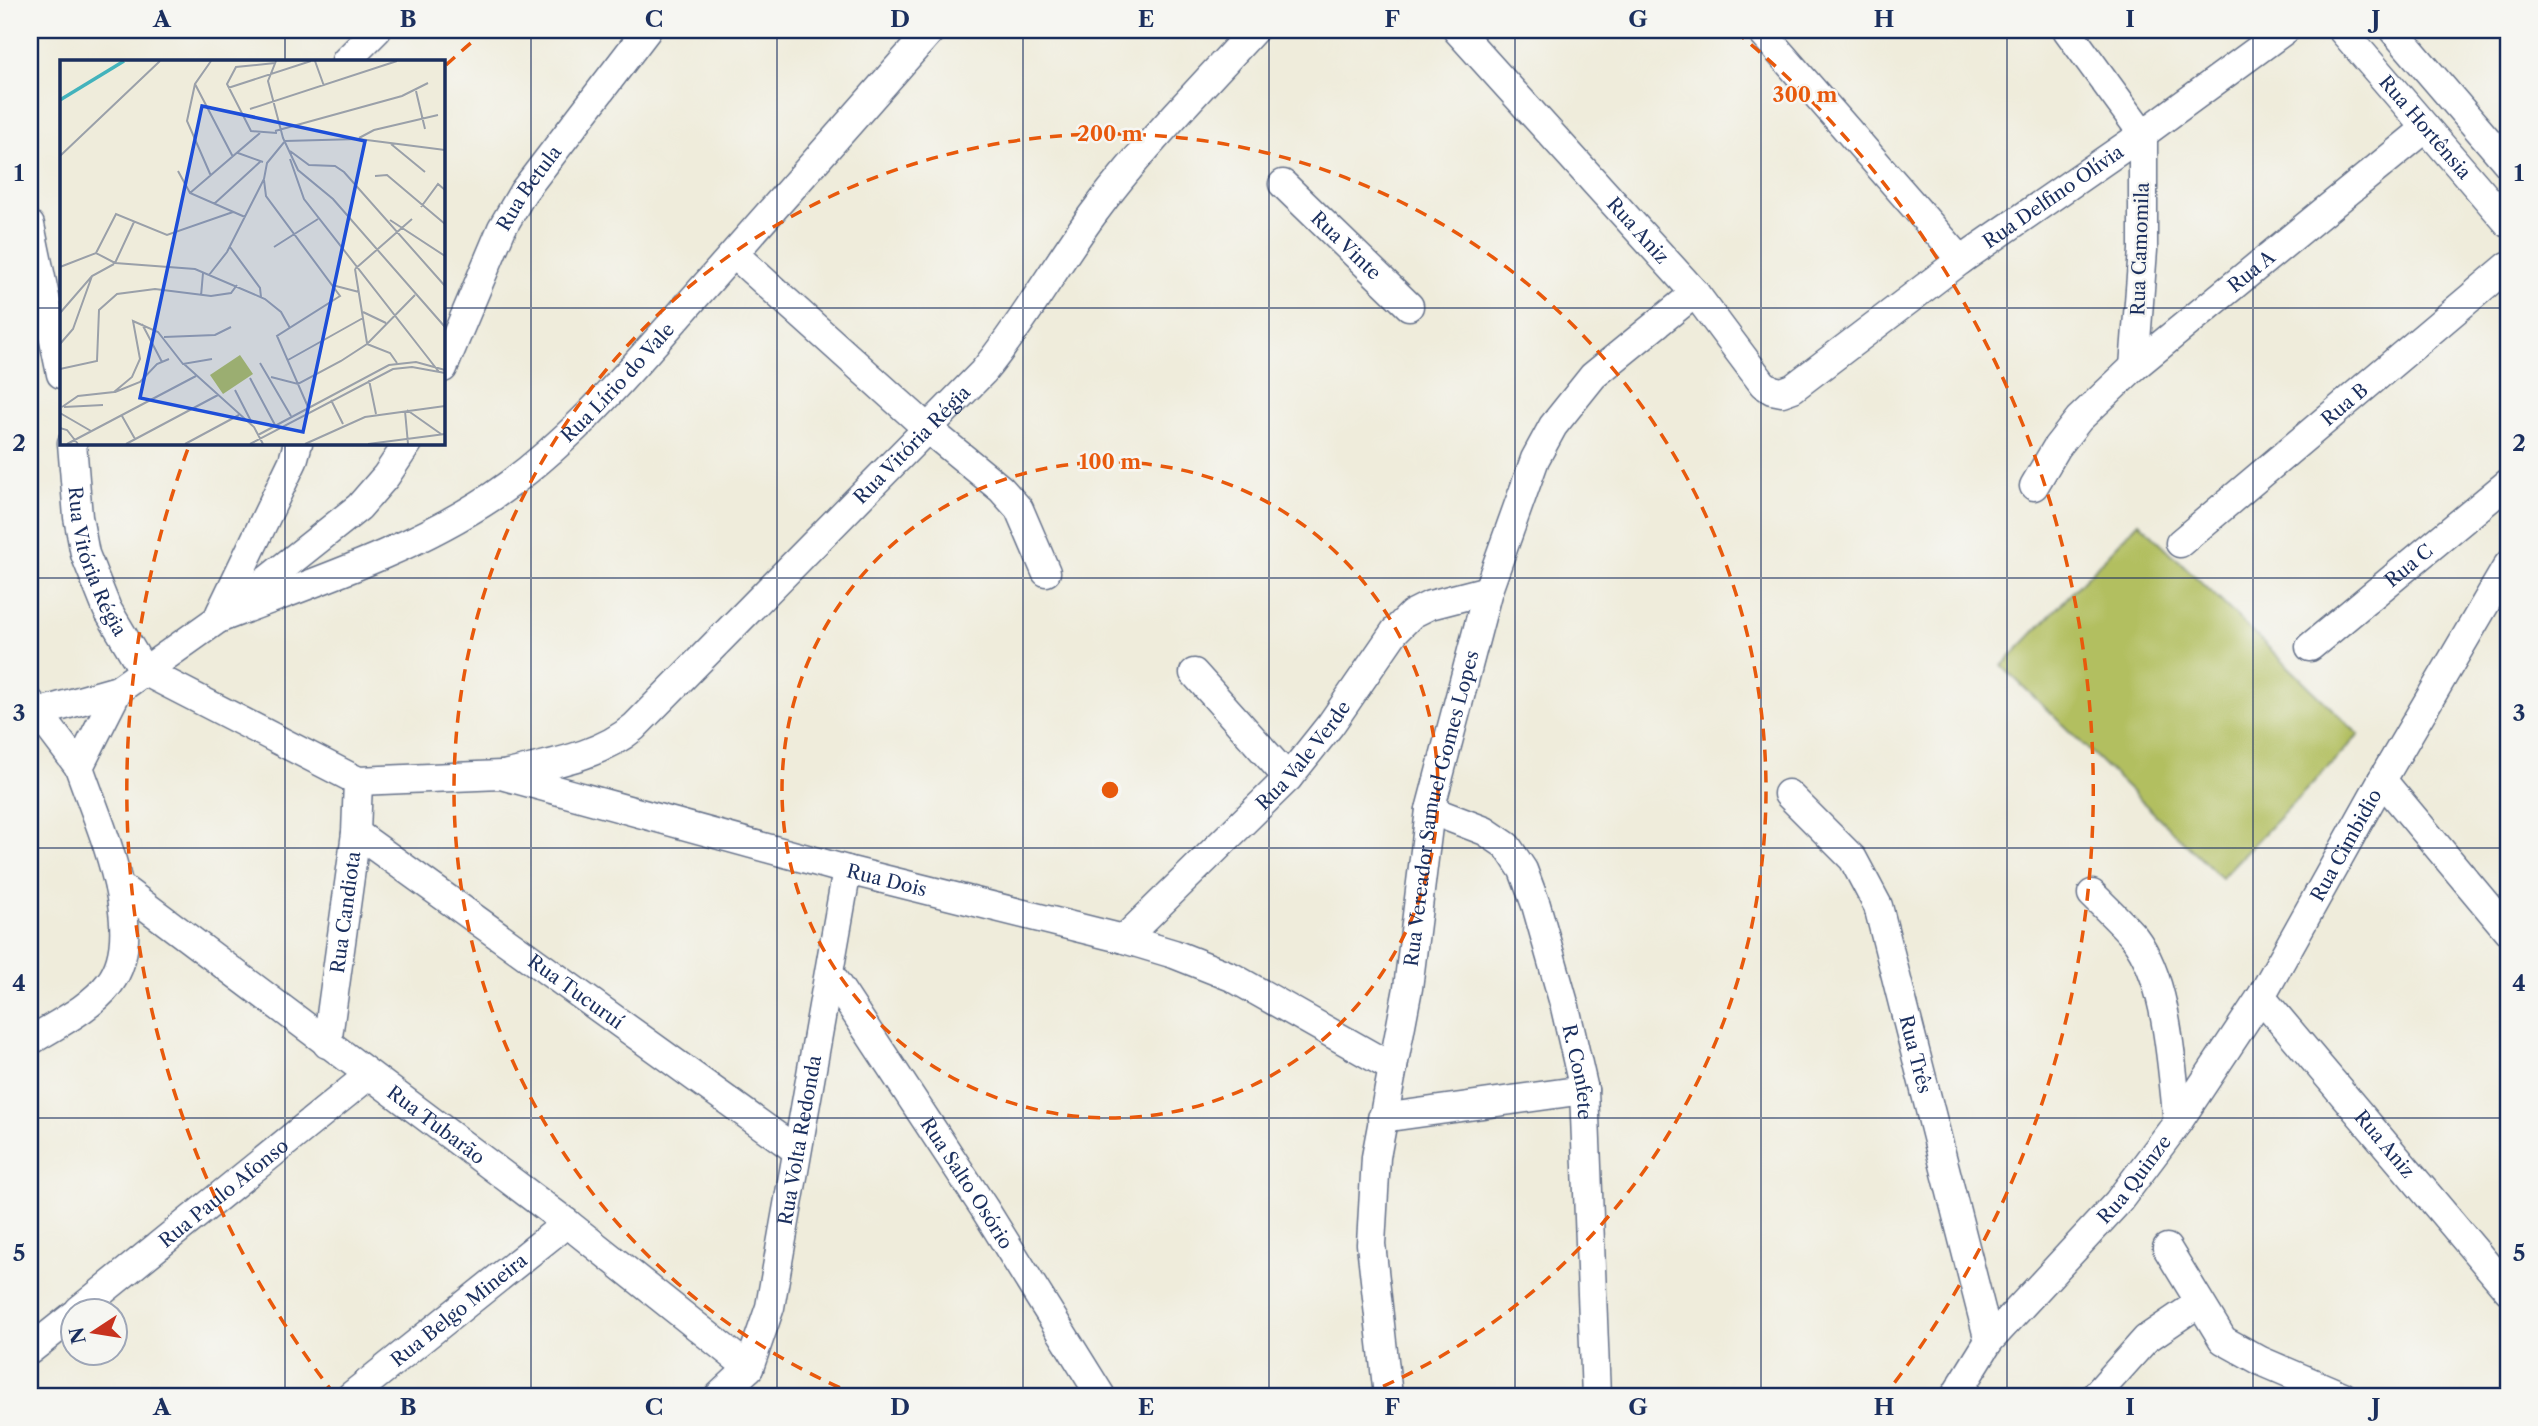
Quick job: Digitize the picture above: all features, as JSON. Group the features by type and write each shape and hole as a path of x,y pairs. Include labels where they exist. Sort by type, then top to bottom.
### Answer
{"street":[{"path":"347,60 377,30"},
{"name":"Rua Betula","path":"444,366 497,240 523,192 647,30"},
{"name":"Rua Lírio do Vale","path":"218,619 421,538 493,496 534,466 591,412 931,30"},
{"name":"Rua Vitória Régia","path":"501,775 591,752 622,738 928,429 1000,352 1066,251 1121,177 1254,30"},
{"name":"Rua Aniz","path":"1457,30 1695,293 1763,384 1772,390 1793,388 1824,366"},
{"path":"1760,30 1961,260"},
{"path":"2067,30 2143,134"},
{"name":"Rua Delfino Olívia","path":"1824,366 1961,260 2143,134 2285,30"},
{"name":"Rua Hortênsia","path":"2342,30 2508,223"},
{"name":"Rua Hortênsia","path":"2393,30 2508,164"},
{"name":"Rua A","path":"2034,486 2057,447 2079,419 2134,367 2426,128"},
{"name":"Rua Camomila","path":"2134,367 2143,250 2143,134"},
{"name":"Rua Vinte","path":"1283,184 1409,306"},
{"path":"30,225 60,369"},
{"path":"734,254 1010,499 1027,526 1046,572"},
{"name":"Rua B","path":"2180,543 2508,266"},
{"name":"Rua Vereador Samuel Gomes Lopes","path":"1388,1396 1371,1244 1371,1194 1417,922 1430,810 1488,590 1535,458 1553,426 1573,399 1610,360 1695,293"},
{"name":"Rua Vitória Régia","path":"72,444 78,517 85,554 107,609 144,671"},
{"path":"218,619 293,461 298,444"},
{"path":"30,1041 107,987 118,972 123,952 119,886 79,767 32,710 118,690 218,619 359,507 386,476 407,444"},
{"name":"Rua C","path":"2310,647 2508,484"},
{"name":"Rua Cimbidio","path":"2178,1122 2261,997 2382,780 2508,565"},
{"name":"Rua Vale Verde","path":"1124,939 1288,778 1331,724 1395,631 1412,614 1430,605 1488,590"},
{"path":"144,671 358,781"},
{"path":"1194,673 1288,778"},
{"path":"79,767 118,690"},
{"name":"Rua Dois","path":"358,781 501,775 847,870 1124,939 1174,954 1232,977 1393,1068"},
{"path":"2382,780 2508,931"},
{"name":"Rua Candiota","path":"327,1044 356,833 358,781"},
{"name":"Rua Três","path":"1788,794 1853,859 1878,906 1989,1341"},
{"name":"R. Confete","path":"1430,810 1485,831 1507,846 1523,870 1565,1007 1584,1090 1596,1396"},
{"name":"Rua Tucuruí","path":"356,833 796,1150"},
{"name":"Rua Volta Redonda","path":"719,1396 749,1368 775,1283 796,1150 847,870"},
{"name":"Rua Tubarão","path":"119,886 567,1223 749,1368"},
{"name":"Rua Quinze","path":"1955,1396 1989,1341 2118,1202 2178,1122 2165,1020 2148,962 2134,938 2092,894"},
{"name":"Rua Salto Osório","path":"830,974 1013,1254 1101,1396"},
{"name":"Rua Aniz","path":"2261,997 2508,1290"},
{"name":"Rua Paulo Afonso","path":"97,1296 369,1075"},
{"path":"1382,1118 1584,1090"},
{"name":"Rua Belgo Mineira","path":"351,1396 567,1223"},
{"path":"2167,1248 2224,1340 2233,1347 2343,1396"},
{"path":"2095,1396 2119,1365 2146,1339 2199,1303"},
{"path":"30,1350 60,1326"}],"green space":[{"path":"2139,522 2359,735 2221,878 2002,666"}]}
